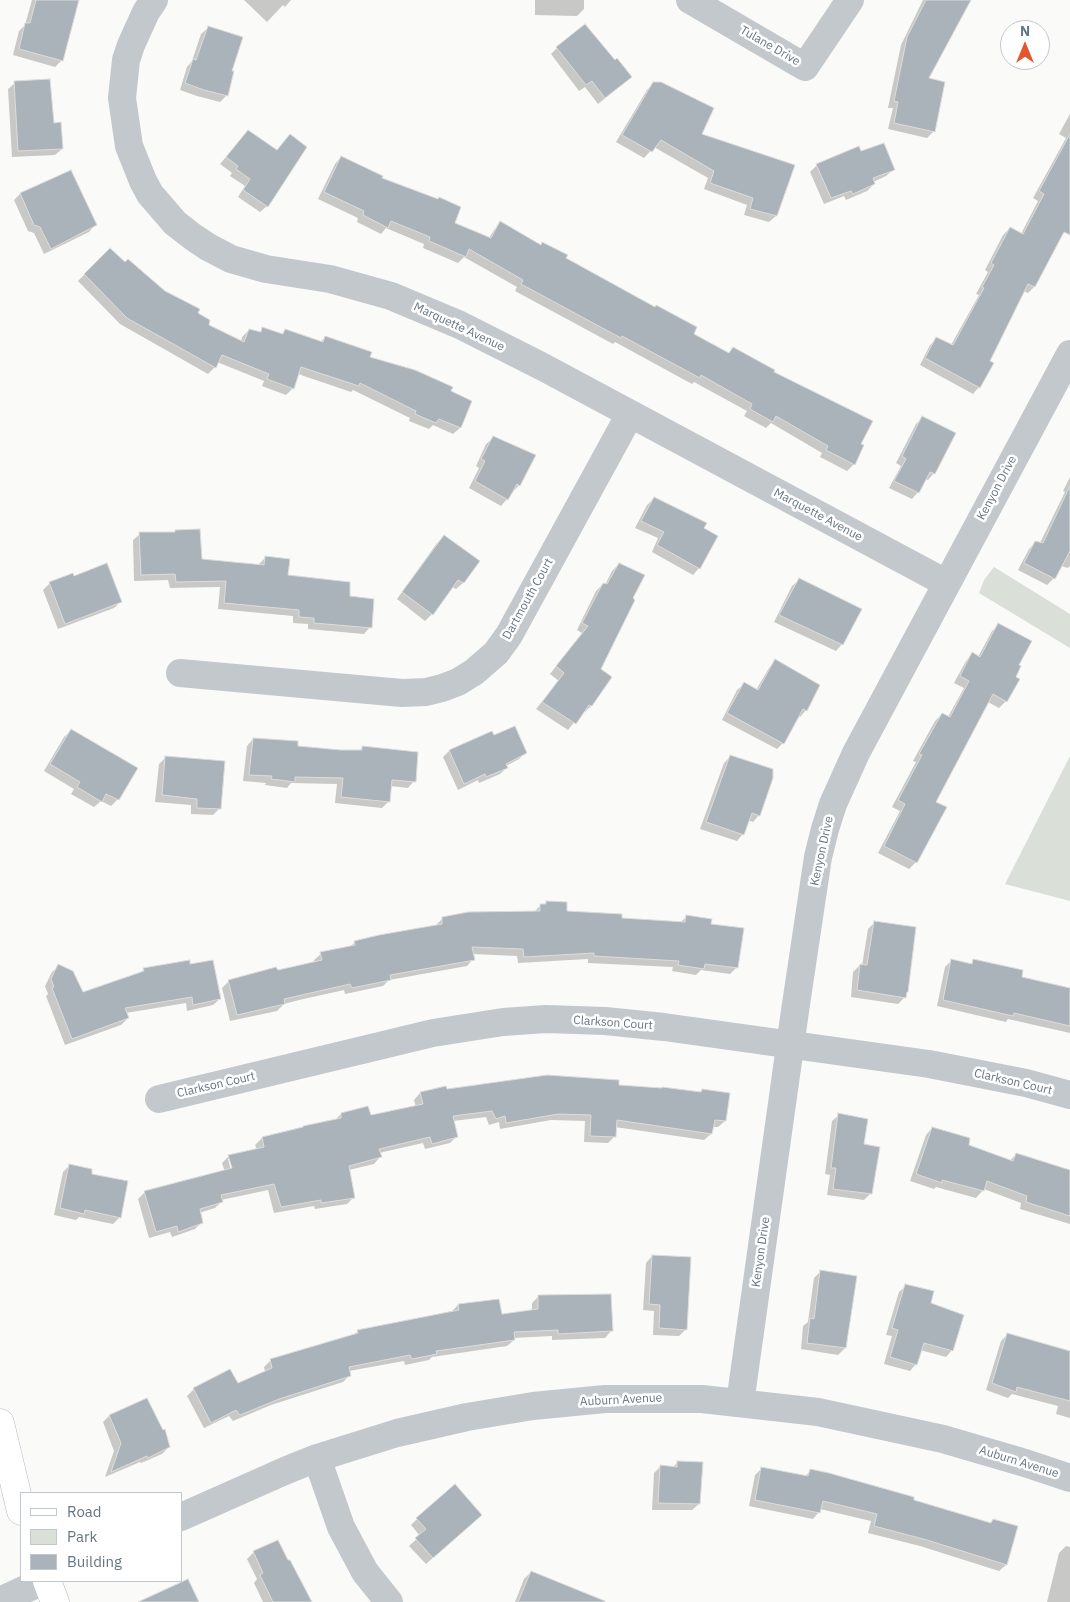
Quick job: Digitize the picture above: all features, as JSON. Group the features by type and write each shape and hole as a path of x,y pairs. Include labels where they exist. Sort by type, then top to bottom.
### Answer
{"street":[{"name":"Marquette Avenue","path":"154,0 146,12 126,60 122,98 128,146 150,194 175,223 193,237 232,259 266,270 330,280 391,296 468,329 543,367 946,584"},
{"name":"Tulane Drive","path":"690,0 805,67 850,0"},
{"name":"Kenyon Drive","path":"740,1403 818,857 832,804 856,753 1070,354"},
{"name":"Dartmouth Court","path":"180,673 402,693 426,692 458,682 474,672 496,653 509,635 630,414"},
{"name":"Clarkson Court","path":"159,1099 433,1033 503,1022 546,1019 605,1020 929,1064 1026,1083 1070,1095"},
{"name":"Auburn Avenue","path":"182,1517 264,1479 317,1458 397,1433 467,1416 533,1406 606,1399 702,1399 818,1412 943,1439 1070,1478"},
{"path":"0,1423 20,1507"},
{"path":"317,1458 340,1527 365,1572 389,1602"},
{"path":"0,1601 41,1582"},
{"path":"47,1582 55,1602"}],"green space":[{"path":"994,567 1070,614 1070,648 979,593 984,580"},
{"path":"1070,756 1070,901 1005,884"}],"building":[{"path":"36,0 79,0 63,61 19,49 25,23 30,23"},
{"path":"926,0 971,0 929,78 945,82 935,132 894,123 898,102 894,101 907,37"},
{"path":"585,24 632,77 605,98 592,81 586,85 556,47"},
{"path":"208,26 243,37 232,71 234,71 228,96 185,83 193,59 196,60"},
{"path":"50,79 54,123 61,122 63,149 18,151 14,81"},
{"path":"653,82 661,82 714,108 702,134 795,165 777,216 750,209 753,198 710,183 714,171 661,140 652,152 622,135"},
{"path":"248,130 277,150 290,134 307,147 268,207 243,190 250,179 236,169 238,166 226,157"},
{"path":"1070,134 1070,235 1064,232 1035,287 1028,284 990,361 994,363 980,388 925,358 936,337 953,345 984,288 982,287 994,265 991,263 1010,227 1023,234 1044,194 1039,191"},
{"path":"884,143 895,170 873,178 875,184 853,194 851,191 831,198 816,164 859,146 861,151"},
{"path":"341,156 383,176 382,178 438,199 439,197 461,207 455,223 491,238 500,221 541,245 542,242 568,255 566,258 655,307 656,305 697,327 694,334 729,353 733,347 775,370 774,372 873,421 861,444 864,445 855,465 826,450 828,446 776,416 773,422 750,409 752,404 701,375 700,378 521,284 523,280 469,249 466,257 429,241 430,237 391,221 388,228 363,215 364,211 324,192"},
{"path":"71,170 97,225 51,249 40,227 34,225 20,193"},
{"path":"110,248 125,262 128,259 165,291 200,309 198,313 210,320 209,325 244,342 249,329 261,332 262,327 283,334 285,329 323,342 325,336 372,352 370,357 415,370 453,387 451,391 472,401 461,428 439,419 436,423 415,414 416,411 360,383 359,386 301,367 294,389 267,379 269,374 222,355 216,368 127,318 84,274"},
{"path":"922,416 956,433 935,474 930,472 919,493 894,481 906,459 902,456"},
{"path":"493,436 536,455 520,486 517,484 508,500 475,481 485,461 481,459"},
{"path":"1070,486 1070,551 1055,579 1024,563 1035,541 1043,543"},
{"path":"654,497 707,523 704,528 718,536 700,569 657,545 664,532 641,521"},
{"path":"200,529 202,559 264,565 265,556 290,559 288,575 350,582 350,596 374,599 372,628 314,623 314,618 299,617 299,610 224,603 226,581 176,582 175,574 141,575 139,532 175,532 175,530"},
{"path":"444,535 480,561 464,583 458,580 433,615 402,592"},
{"path":"107,563 122,602 65,624 49,582 73,573 74,576"},
{"path":"619,563 645,575 633,598 635,600 601,669 612,677 592,706 589,705 576,724 542,702 564,673 556,666 588,626 582,623 603,583 607,584"},
{"path":"799,578 862,609 843,645 779,615"},
{"path":"998,623 1032,641 1019,665 1021,666 1016,677 1020,679 1007,702 993,694 936,802 947,807 917,863 884,846 905,804 898,800 922,755 919,754 942,713 950,717 969,681 960,676 972,652 980,657"},
{"path":"775,659 820,685 807,711 803,709 784,744 727,713 744,682 758,690"},
{"path":"515,726 527,753 506,764 508,768 486,777 485,774 464,784 449,750 492,731 494,735"},
{"path":"71,729 138,768 119,800 106,794 102,802 77,787 80,782 50,764"},
{"path":"253,738 298,741 298,746 341,750 362,750 362,746 418,752 416,782 392,780 390,802 341,797 343,778 295,777 295,782 271,779 272,776 249,775"},
{"path":"730,755 773,769 773,778 760,816 752,813 744,835 706,822"},
{"path":"165,756 225,761 221,809 197,808 197,799 162,795"},
{"path":"546,901 567,902 567,911 622,914 622,918 685,922 686,915 712,919 711,924 744,928 738,968 705,964 704,969 678,965 679,961 594,956 594,953 524,957 523,949 472,947 475,960 390,975 391,980 352,988 350,984 284,999 285,1004 237,1015 228,980 276,967 278,970 322,960 320,952 355,945 354,941 379,935 442,924 442,917 468,912 540,911 540,904 546,904"},
{"path":"874,921 916,927 906,998 857,990 860,964 867,965"},
{"path":"951,959 972,964 973,959 1023,970 1022,977 1070,988 1070,1026 1014,1013 1013,1016 943,1000"},
{"path":"190,960 190,964 213,960 221,999 193,1005 192,997 125,1008 129,1018 72,1039 52,988 54,987 51,979 58,964 73,971 83,992 144,971 143,968"},
{"path":"547,1075 619,1080 619,1085 662,1087 701,1092 702,1089 730,1093 726,1121 715,1120 712,1134 617,1120 616,1137 590,1136 591,1115 558,1114 506,1123 505,1116 496,1119 492,1111 453,1116 458,1137 432,1144 430,1137 379,1149 382,1157 349,1166 355,1198 321,1203 321,1200 281,1207 274,1184 221,1195 223,1202 200,1209 203,1223 178,1232 177,1226 156,1232 144,1191 232,1168 228,1155 264,1147 262,1137 341,1118 341,1113 368,1106 371,1115 423,1104 420,1092 446,1086 447,1089"},
{"path":"838,1113 868,1119 864,1144 880,1147 872,1194 833,1189 836,1168 831,1168"},
{"path":"932,1127 970,1138 969,1145 1013,1161 1016,1153 1070,1170 1070,1216 1026,1202 1027,1196 987,1181 984,1191 942,1180 942,1183 916,1174"},
{"path":"69,1164 92,1169 92,1174 128,1181 121,1218 85,1210 84,1214 60,1208"},
{"path":"652,1255 691,1257 687,1330 659,1328 660,1305 649,1304"},
{"path":"820,1270 857,1276 846,1348 807,1343 810,1318 814,1319"},
{"path":"905,1284 934,1291 931,1303 964,1315 953,1351 924,1343 917,1365 890,1357 898,1330 892,1328"},
{"path":"611,1294 613,1331 558,1334 558,1330 514,1332 515,1340 436,1351 437,1354 412,1359 410,1355 349,1367 351,1376 279,1399 240,1415 236,1410 211,1423 193,1388 230,1369 238,1383 272,1368 270,1359 358,1333 357,1330 459,1310 458,1304 499,1299 502,1314 538,1309 538,1295"},
{"path":"1007,1333 1070,1351 1070,1401 1017,1387 1016,1392 992,1383"},
{"path":"147,1398 163,1430 165,1429 170,1447 148,1458 147,1456 111,1472 121,1443 109,1415"},
{"path":"677,1461 703,1462 700,1504 658,1503 660,1465 677,1467"},
{"path":"761,1467 808,1476 810,1469 829,1473 914,1497 914,1500 991,1523 993,1519 1018,1526 1007,1565 874,1526 877,1514 823,1501 820,1513 755,1500"},
{"path":"455,1484 482,1515 433,1558 415,1538 426,1529 416,1518"},
{"path":"278,1540 312,1602 273,1602 260,1575 263,1573 253,1551"},
{"path":"531,1571 605,1601 605,1602 518,1602"},
{"path":"188,1579 199,1602 138,1602 182,1582"}]}
